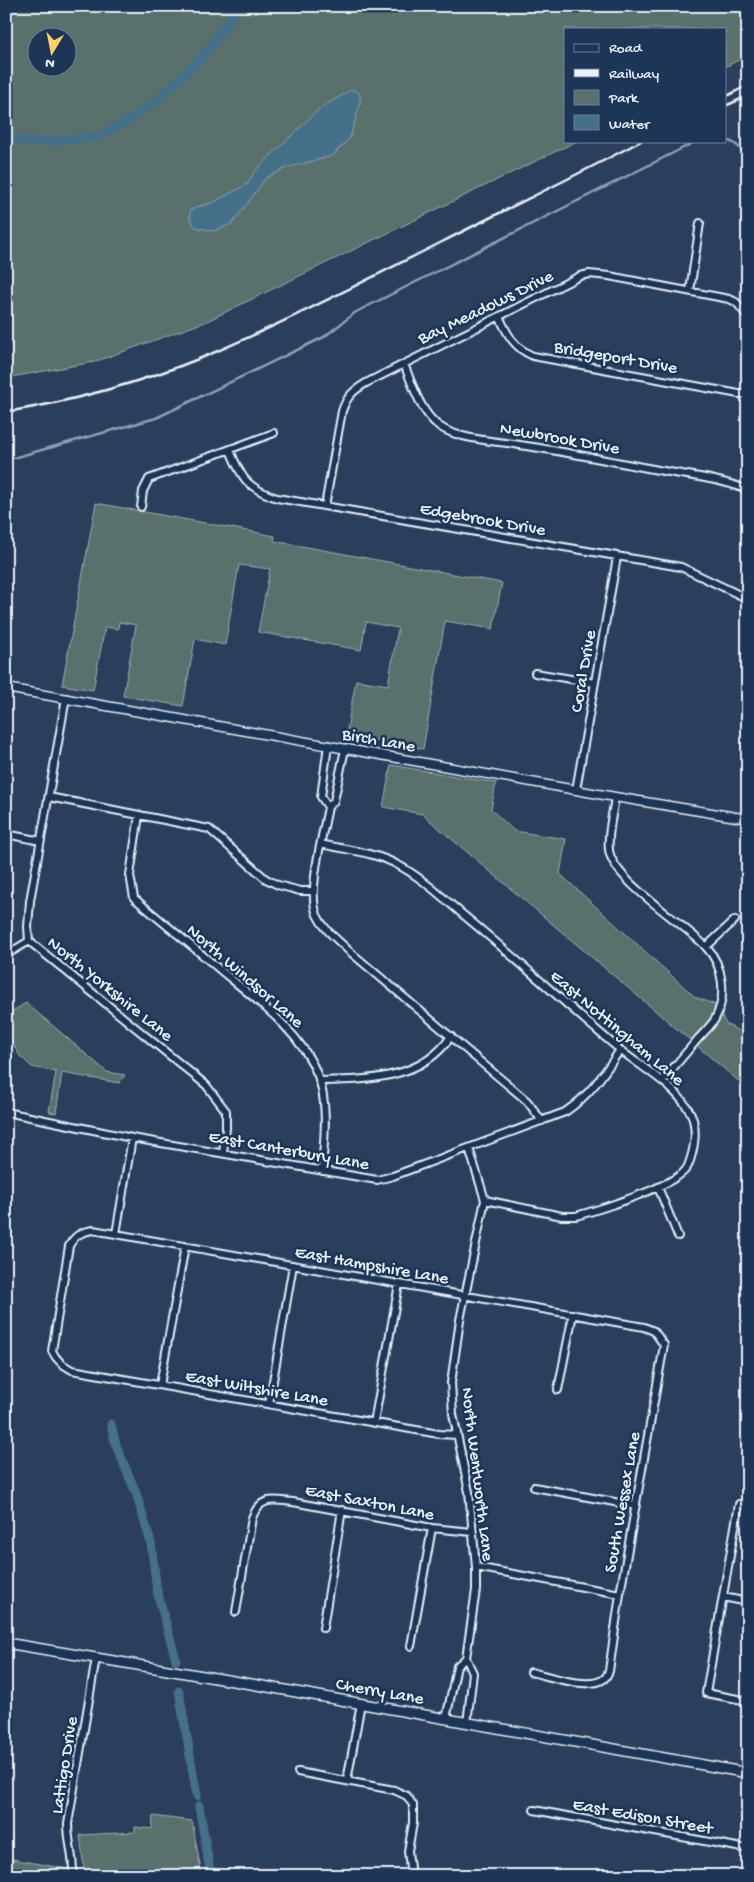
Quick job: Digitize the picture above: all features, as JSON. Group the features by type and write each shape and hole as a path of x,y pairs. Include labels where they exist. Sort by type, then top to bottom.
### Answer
{"main road":[{"name":"Cherry Lane","path":"6,1643 361,1703 748,1773"}],"street":[{"path":"690,291 700,223"},
{"name":"Bay Meadows Drive","path":"324,506 337,433 345,401 351,392 580,276 589,274 729,299 736,302 748,317"},
{"name":"Bridgeport Drive","path":"499,316 510,340 524,352 534,356 739,394 748,394"},
{"name":"Newbrook Drive","path":"404,364 412,384 432,420 457,435 709,479 748,490"},
{"path":"141,507 143,491 149,479 274,433"},
{"name":"Edgebrook Drive","path":"230,450 247,482 255,490 277,498 681,568 748,599"},
{"name":"Coral Drive","path":"576,790 617,557"},
{"path":"535,673 595,683"},
{"name":"Birch Lane","path":"6,688 748,819"},
{"name":"North Yorkshire Lane","path":"66,698 30,902 29,941 206,1086 226,1111 223,1153"},
{"path":"328,746 321,797 328,807"},
{"path":"345,749 334,801 328,807 313,891 317,915 326,929 348,950 527,1100 542,1121"},
{"path":"49,797 209,829 266,878 278,885 300,891 313,891"},
{"path":"616,797 609,839 609,851 612,860 631,884 706,947 714,959 721,976 720,1008 714,1021 662,1081"},
{"name":"North Windsor Lane","path":"139,815 130,875 134,898 237,983 280,1022 306,1051 320,1081 323,1094 322,1171"},
{"path":"6,834 41,841"},
{"name":"East Nottingham Lane","path":"321,844 375,856 397,864 416,876 620,1050 662,1081 686,1106 692,1116 695,1134 688,1168 667,1184 576,1216 562,1216 485,1200"},
{"path":"706,947 735,920"},
{"path":"6,956 29,941"},
{"path":"320,1081 362,1080 385,1077 408,1070 432,1057 451,1036"},
{"name":"East Canterbury Lane","path":"6,1112 132,1138 377,1180 393,1176 565,1112 580,1102 602,1077 620,1050"},
{"path":"116,1234 132,1138"},
{"name":"North Wentworth Lane","path":"467,1722 473,1673 466,1658 476,1590 476,1568 469,1492 453,1414 452,1384 454,1360 465,1296 485,1200 469,1148"},
{"path":"658,1187 678,1236"},
{"name":"East Hampshire Lane","path":"55,1358 52,1351 69,1246 72,1240 82,1232 93,1230 573,1314 644,1327 656,1332"},
{"path":"160,1385 184,1246"},
{"path":"269,1404 293,1265"},
{"path":"374,1423 399,1284"},
{"path":"558,1390 573,1314"},
{"name":"South Wessex Lane","path":"531,1672 582,1684 604,1678 609,1671 620,1594 664,1345 656,1332"},
{"name":"East Wiltshire Lane","path":"55,1358 63,1366 72,1370 439,1434 457,1434"},
{"path":"534,1487 636,1506"},
{"name":"East Saxton Lane","path":"236,1612 252,1518 255,1509 262,1503 273,1500 293,1502 432,1528 472,1532"},
{"path":"748,1506 739,1504 706,1693 748,1701"},
{"path":"323,1628 342,1510"},
{"path":"411,1646 432,1528"},
{"path":"476,1568 620,1594"},
{"path":"722,1597 748,1602"},
{"name":"Lattigo Drive","path":"74,1876 73,1857 68,1840 68,1824 96,1658"},
{"name":"North Wentworth Lane","path":"446,1719 457,1666 466,1658"},
{"path":"347,1781 361,1703"},
{"path":"298,1772 394,1790 407,1796 413,1806 413,1823 408,1852 411,1876"},
{"name":"East Edison Street","path":"534,1810 748,1849"}],"green space":[{"path":"6,6 748,6 748,55 726,66 726,28 564,28 564,142 575,142 205,322 94,362 6,378"},
{"path":"96,503 275,536 274,541 502,583 493,629 445,621 423,749 346,735 356,680 388,685 398,628 366,622 361,650 258,632 270,569 239,565 225,645 195,639 183,706 123,696 136,625 119,622 118,629 105,627 93,690 62,685"},
{"path":"391,765 496,783 491,809 514,831 566,839 560,874 695,997 716,1005 726,1024 748,1036 748,1089 422,814 383,807"},
{"path":"26,1003 107,1072 125,1075 119,1083 62,1073 56,1113 49,1112 56,1072 32,1067 20,1056 6,1032 6,1015"},
{"path":"153,1816 192,1821 202,1876 85,1876 80,1835 135,1832 135,1827 152,1829"},
{"path":"6,1858 73,1870 71,1876 6,1876"}],"water":[{"path":"351,90 360,94 360,103 350,138 332,156 286,168 266,178 232,224 213,231 195,227 190,218 190,211 196,207 212,203 248,184 255,171 319,109"}],"waterway":[{"path":"6,140 43,142 96,137 128,121 153,104 203,56 239,6"},
{"path":"726,140 739,148 748,161"},
{"path":"6,460 156,418 324,337 356,312 695,142"},
{"path":"111,1424 116,1445 136,1493 151,1543 157,1591 176,1660"},
{"path":"179,1691 197,1796"},
{"path":"199,1806 211,1876"}],"railway":[{"path":"726,96 748,85"},
{"path":"726,106 748,96"},
{"path":"6,412 108,390 206,356 325,301 639,142"}]}
